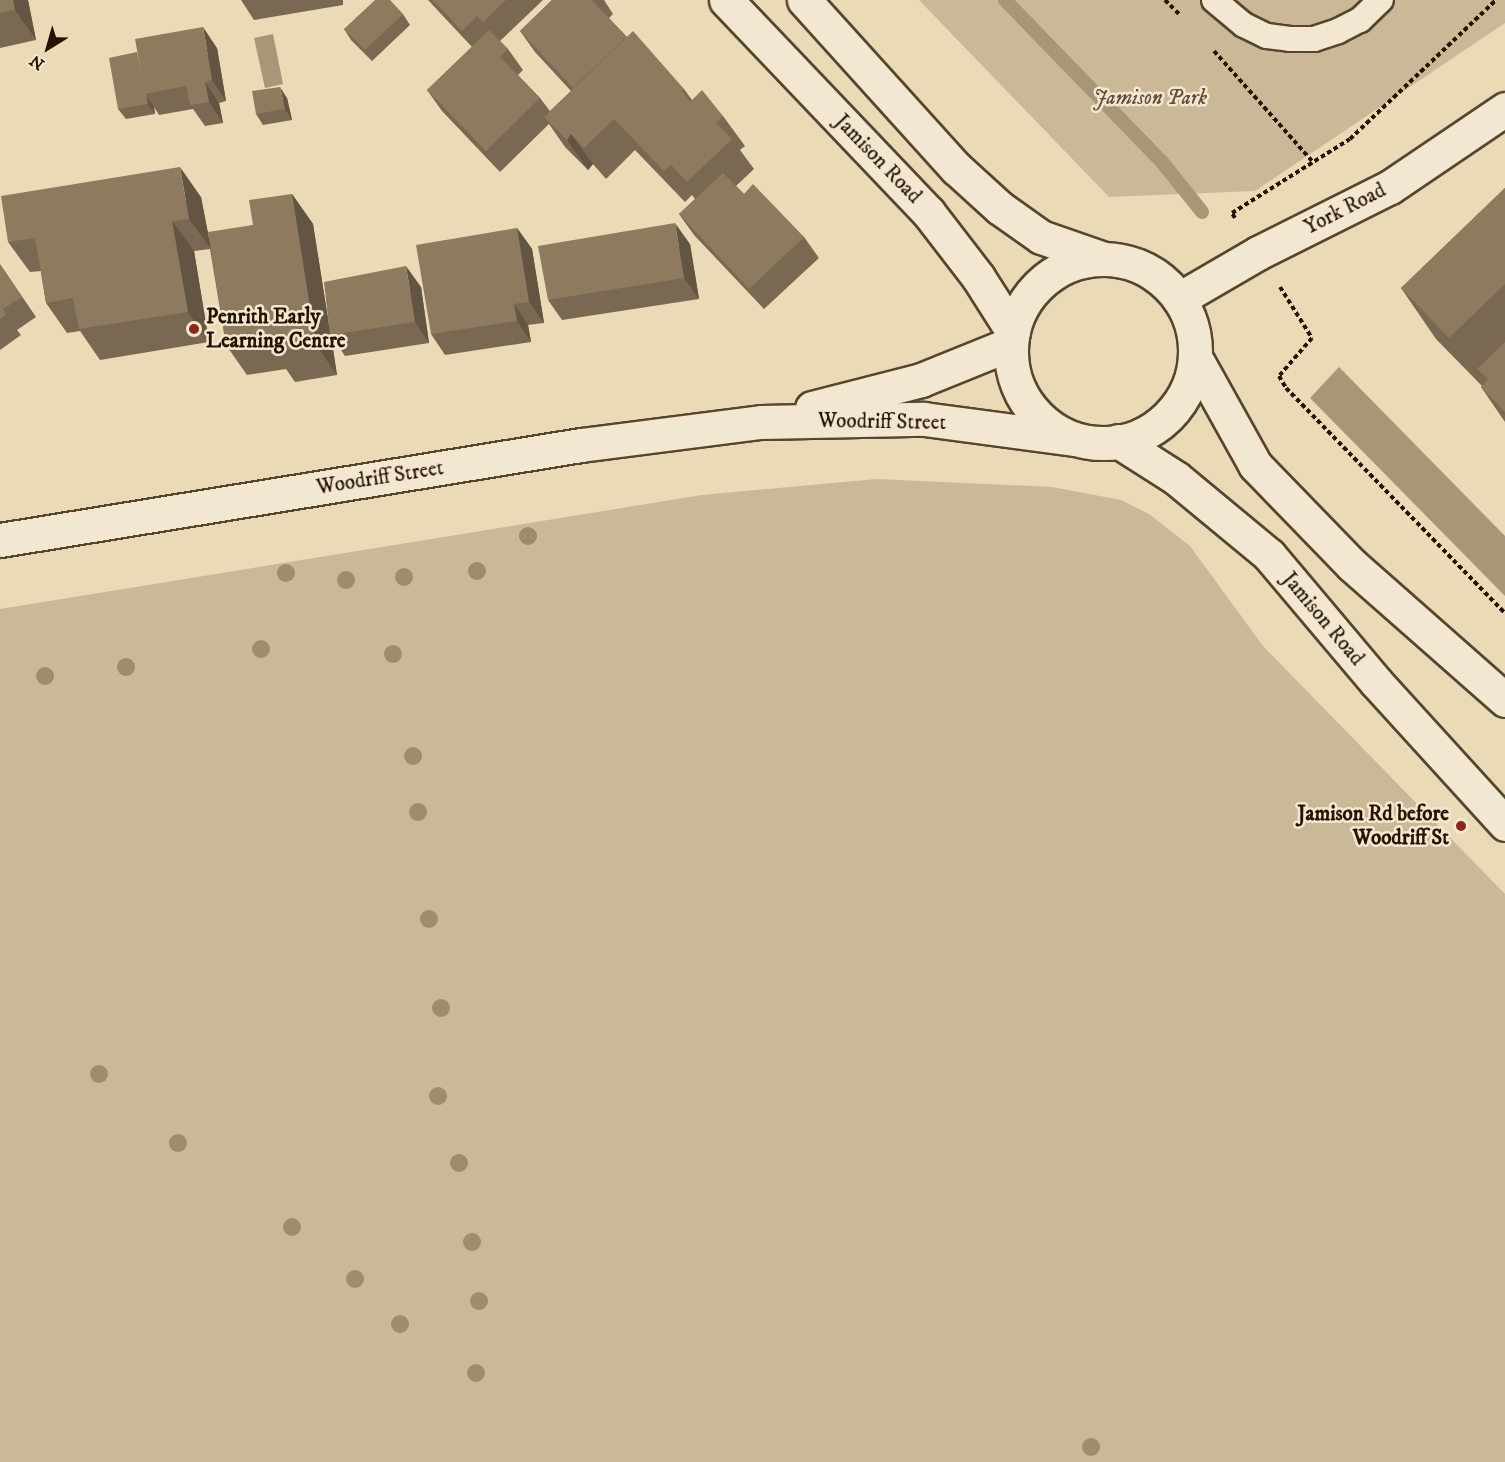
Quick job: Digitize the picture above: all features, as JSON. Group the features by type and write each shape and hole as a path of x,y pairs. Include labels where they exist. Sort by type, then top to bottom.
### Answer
{"main road":[{"name":"Jamison Road","path":"726,0 928,212 978,278 1011,338"},
{"path":"804,0 956,168 1000,208 1041,237 1102,258 1131,263 1158,277 1179,299 1189,317 1195,357 1255,465 1359,571 1505,700"},
{"name":"York Road","path":"1179,299 1258,253 1390,186 1505,109"},
{"path":"1102,258 1072,263 1046,278 1028,297 1011,338 1012,370 1024,400 1046,424 1074,439 1118,441 1137,437 1164,420 1184,395 1195,357"},
{"name":"Woodriff Street","path":"761,422 921,380 1011,338"},
{"name":"Woodriff Street","path":"0,540 581,445 761,422 924,419 1074,439"},
{"name":"Jamison Road","path":"1118,441 1176,478 1269,555 1376,682 1505,824"}],"lane":[{"path":"1214,0 1244,25 1268,36 1290,39 1314,39 1338,31 1360,20 1380,0"}],"path":[{"path":"1165,0 1186,22"},
{"path":"1232,213 1350,139 1496,0"},
{"path":"1207,43 1313,162"},
{"path":"1312,338 1279,376 1286,388 1505,613"}],"green space":[{"name":"Jamison Park","path":"919,0 1505,0 1505,23 1255,191 1109,197"},
{"path":"877,479 1052,487 1121,500 1149,514 1190,546 1263,646 1505,894 1505,1462 0,1462 0,609 702,495"}],"shaded area":[{"path":"273,34 283,84 265,88 254,38"},
{"path":"1339,367 1505,536 1505,596 1310,398"}],"building":[{"path":"0,0 13,0 15,10 0,13"},
{"path":"375,0 390,0 403,14 365,50 344,29"},
{"path":"433,0 506,0 483,22 477,16 462,31"},
{"path":"552,0 592,0 626,37 573,88 520,31"},
{"path":"203,27 212,80 205,82 209,102 190,105 186,86 145,94 135,39"},
{"path":"489,30 508,49 500,57 540,98 486,151 427,90"},
{"path":"633,31 684,89 682,91 690,102 702,90 723,116 716,123 732,139 687,182 671,165 664,171 614,119 584,148 571,134 567,140 544,117"},
{"path":"137,52 148,104 118,109 109,58"},
{"path":"280,87 285,109 256,114 252,91"},
{"path":"180,167 189,219 172,221 188,312 79,329 73,298 46,303 35,238 8,242 1,196"},
{"path":"723,173 744,194 753,184 804,237 749,289 679,214"},
{"path":"1505,188 1505,284 1449,338 1401,288"},
{"path":"292,194 316,345 274,352 271,338 226,345 208,232 253,225 249,200"},
{"path":"675,223 684,278 548,300 538,246"},
{"path":"517,228 529,302 514,304 517,321 431,334 416,245"},
{"path":"0,265 22,297 3,309 6,315 0,319"},
{"path":"406,266 415,322 330,335 324,282"},
{"path":"1505,342 1505,412 1481,387 1488,379 1477,369"}],"waterway":[{"path":"1005,0 1162,162 1202,212"}],"place":[{"name":"Penrith Early Learning Centre","path":"194,329"},
{"name":"Jamison Rd before Woodriff St","path":"1461,826"}]}
